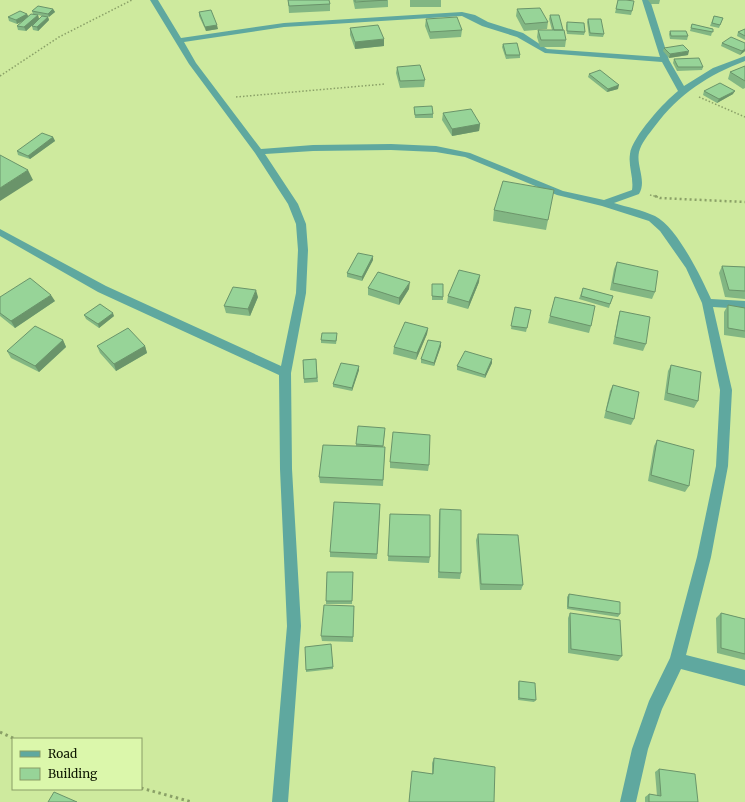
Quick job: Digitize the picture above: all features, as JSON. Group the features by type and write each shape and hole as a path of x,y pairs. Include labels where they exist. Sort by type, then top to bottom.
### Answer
{"street":[{"path":"154,0 193,64 260,152 293,204 301,224 303,250 300,293 285,373 286,469 294,626 280,802"},
{"path":"646,0 665,60 682,90"},
{"path":"178,41 284,25 462,14 520,36 545,51 665,60"},
{"path":"604,203 636,192 639,184 635,164 635,150 657,117 682,90 708,74 745,58"},
{"path":"260,152 312,148 391,147 436,149 467,155 560,193 604,203 652,219 664,229 691,267 707,303 726,390 722,466 704,557 677,660 655,707 642,742 628,802"},
{"path":"0,232 102,289 285,373"},
{"path":"707,303 745,305"},
{"path":"677,660 745,678"}],"path":[{"path":"0,76 58,37 132,0"},
{"path":"220,98 385,84"},
{"path":"682,90 745,117"},
{"path":"636,192 660,198 745,202"},
{"path":"0,732 14,738"},
{"path":"142,788 192,802"}],"building":[{"path":"288,0 329,0 330,4 289,6"},
{"path":"355,0 387,0 355,2"},
{"path":"618,0 634,1 632,11 616,9"},
{"path":"38,6 53,9 48,14 32,11"},
{"path":"540,8 548,22 525,24 517,9"},
{"path":"211,10 217,25 205,27 199,12"},
{"path":"20,11 27,14 16,20 8,17"},
{"path":"31,14 38,15 24,27 17,26"},
{"path":"550,15 559,15 563,30 554,30"},
{"path":"42,16 48,17 37,27 32,26"},
{"path":"714,16 723,18 720,25 712,23"},
{"path":"457,17 462,30 430,32 426,19"},
{"path":"588,19 601,19 604,34 590,33"},
{"path":"567,22 584,23 585,32 567,31"},
{"path":"692,24 713,29 713,32 691,28"},
{"path":"378,25 384,39 355,42 350,28"},
{"path":"745,29 745,36 738,32"},
{"path":"538,30 564,30 566,40 541,40"},
{"path":"670,31 686,31 688,36 671,36"},
{"path":"731,37 745,43 745,49 742,51 722,43"},
{"path":"517,43 520,55 506,55 503,44"},
{"path":"683,45 689,51 670,54 664,48"},
{"path":"699,58 703,67 678,67 674,59"},
{"path":"420,65 425,80 400,81 397,67"},
{"path":"745,66 745,81 730,72"},
{"path":"600,70 619,85 608,89 589,74"},
{"path":"720,83 735,91 719,99 704,91"},
{"path":"432,106 433,114 415,115 414,107"},
{"path":"471,109 480,124 452,129 443,113"},
{"path":"42,133 53,137 28,156 17,151"},
{"path":"0,155 28,170 0,188"},
{"path":"503,181 554,190 548,220 494,210"},
{"path":"358,253 373,256 362,277 347,273"},
{"path":"617,262 658,271 655,292 613,283"},
{"path":"722,266 745,267 745,291 729,290"},
{"path":"459,270 480,275 469,302 448,296"},
{"path":"378,272 410,282 399,298 368,288"},
{"path":"30,278 51,295 11,321 0,313 0,297"},
{"path":"432,284 443,284 443,297 432,296"},
{"path":"233,287 256,290 248,309 224,306"},
{"path":"583,288 613,296 610,304 581,296"},
{"path":"555,297 595,306 591,326 550,316"},
{"path":"100,304 113,313 98,324 84,315"},
{"path":"728,305 745,308 745,331 728,328"},
{"path":"515,307 531,310 527,328 511,326"},
{"path":"620,311 650,317 646,344 615,337"},
{"path":"405,322 428,328 417,353 394,347"},
{"path":"35,326 63,340 35,366 7,351"},
{"path":"128,328 145,346 114,364 97,346"},
{"path":"322,333 337,333 336,341 321,340"},
{"path":"428,340 441,342 434,363 421,359"},
{"path":"465,351 492,359 485,375 457,366"},
{"path":"316,359 317,378 304,379 303,360"},
{"path":"341,363 359,366 352,388 333,384"},
{"path":"671,365 701,372 698,401 667,393"},
{"path":"613,385 639,392 634,419 606,411"},
{"path":"358,426 385,428 383,446 356,444"},
{"path":"393,432 430,435 429,465 390,462"},
{"path":"657,440 694,450 689,486 651,475"},
{"path":"323,445 385,447 383,480 319,477"},
{"path":"334,502 380,504 377,554 330,552"},
{"path":"440,509 461,510 461,573 439,572"},
{"path":"390,514 430,515 430,557 388,556"},
{"path":"478,534 518,535 523,585 481,584"},
{"path":"327,572 353,572 352,601 326,601"},
{"path":"569,594 620,602 620,614 568,607"},
{"path":"324,605 354,606 353,637 321,636"},
{"path":"570,613 620,620 622,656 571,649"},
{"path":"721,613 745,619 745,654 721,648"},
{"path":"331,644 333,667 306,670 305,647"},
{"path":"519,681 535,683 536,700 519,698"},
{"path":"434,758 495,767 494,802 409,802 412,771 433,774"},
{"path":"659,769 695,774 698,802 649,802 649,794 661,796"},
{"path":"54,792 77,802 48,802"}]}
